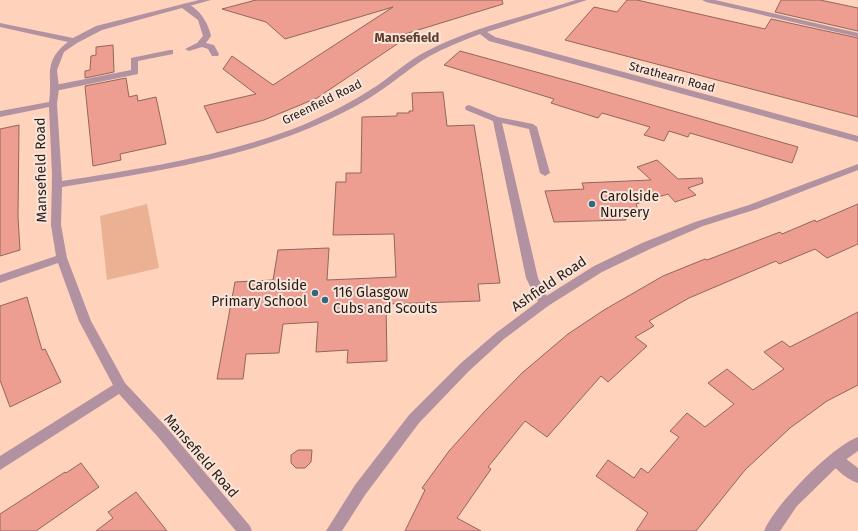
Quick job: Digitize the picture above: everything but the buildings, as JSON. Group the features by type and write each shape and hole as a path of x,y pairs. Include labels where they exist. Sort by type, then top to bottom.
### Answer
{"street":[{"name":"Mansefield Road","path":"207,0 99,28 74,41 61,51 55,62 53,70 55,88 53,104 57,185 56,224 62,258 85,321 120,387 163,433 245,531"},
{"name":"Greenfield Road","path":"57,185 147,169 247,147 306,126 366,96 430,52 482,32 584,0"},
{"path":"706,0 858,35"},
{"path":"185,6 197,15 206,26 207,36 201,44 189,49"},
{"path":"0,25 74,41"},
{"name":"Strathearn Road","path":"482,32 492,39 561,60 858,139"},
{"path":"201,44 211,47 215,54"},
{"path":"55,88 135,72 134,60 170,52"},
{"path":"0,114 53,104"},
{"path":"469,108 497,120 504,120 533,127 545,173"},
{"path":"497,120 532,278 544,303"},
{"name":"Ashfield Road","path":"333,531 365,483 414,419 465,367 500,336 544,303 598,269 646,246 699,224 753,207 858,167"},
{"path":"0,279 62,258"},
{"path":"0,464 120,387"},
{"path":"771,531 792,501 836,459 858,443"},
{"path":"836,459 858,477"}],"shaded area":[{"path":"147,204 159,268 107,280 100,216"}],"place":[{"name":"Carolside Nursery","path":"592,204"},
{"name":"Carolside Primary School","path":"315,293"},
{"name":"116 Glasgow Cubs and Scouts","path":"325,300"}],"district":[{"name":"Mansefield","path":"407,37"}]}
